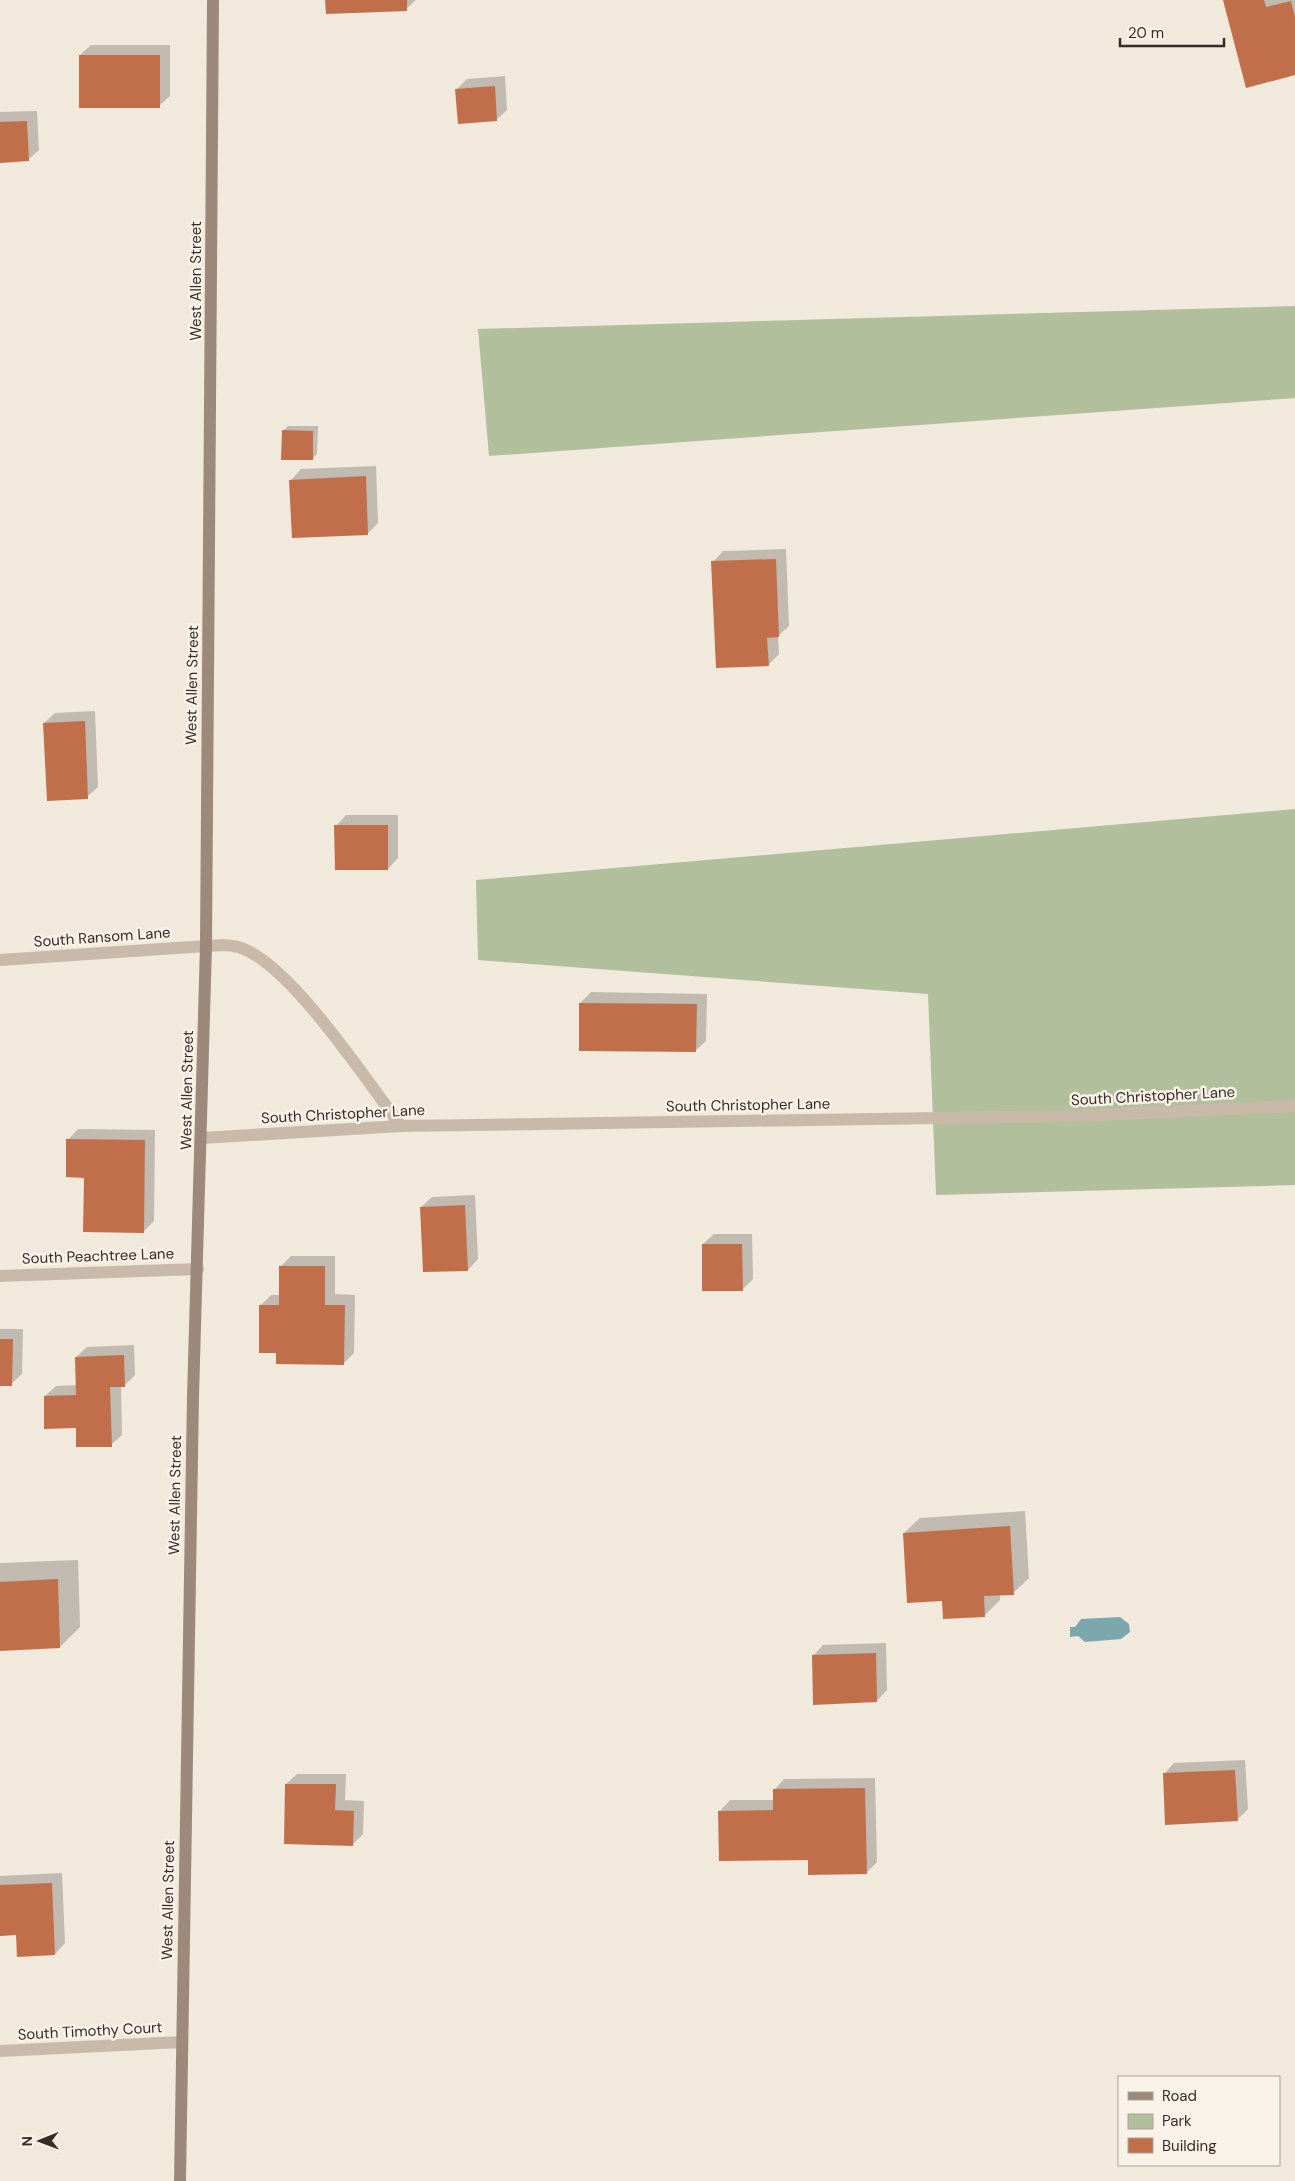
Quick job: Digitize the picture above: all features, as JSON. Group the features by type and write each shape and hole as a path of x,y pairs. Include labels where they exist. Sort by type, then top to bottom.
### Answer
{"street":[{"name":"West Allen Street","path":"180,2181 193,1406 206,946 213,0"},
{"name":"South Ransom Lane","path":"0,960 224,945 242,948 260,958 292,988 327,1028 401,1126"},
{"name":"South Christopher Lane","path":"202,1138 401,1126 1075,1116 1295,1106"},
{"name":"South Peachtree Lane","path":"0,1276 198,1269"},
{"name":"South Timothy Court","path":"0,2051 182,2042"}],"green space":[{"path":"1295,306 1295,398 489,456 478,329"},
{"path":"1295,809 1295,1185 936,1195 928,994 478,960 476,880"}],"water":[{"path":"1120,1617 1129,1624 1130,1632 1121,1639 1085,1642 1078,1636 1070,1637 1070,1627 1075,1627 1081,1619"}],"building":[{"path":"325,0 407,0 407,11 326,14"},
{"path":"1223,0 1264,0 1266,7 1291,1 1295,17 1295,75 1246,88"},
{"path":"79,55 160,55 160,108 79,108"},
{"path":"495,86 497,121 458,124 455,89"},
{"path":"27,121 29,161 0,163 0,122"},
{"path":"282,430 313,431 313,460 281,460"},
{"path":"366,476 368,535 292,538 289,480"},
{"path":"776,559 779,637 767,638 769,666 716,668 711,561"},
{"path":"85,721 88,799 47,801 43,723"},
{"path":"334,825 388,825 388,870 335,870"},
{"path":"579,1003 697,1004 696,1052 579,1051"},
{"path":"66,1139 145,1140 144,1233 83,1232 84,1178 66,1177"},
{"path":"465,1205 468,1271 423,1272 420,1207"},
{"path":"702,1244 742,1244 743,1291 702,1291"},
{"path":"279,1266 325,1266 325,1305 345,1305 344,1365 276,1364 276,1353 259,1353 259,1305 279,1305"},
{"path":"0,1339 13,1339 12,1386 0,1386"},
{"path":"124,1355 125,1387 110,1387 112,1447 76,1447 76,1428 44,1429 44,1396 76,1395 75,1357"},
{"path":"1010,1526 1014,1595 984,1596 985,1617 943,1619 942,1601 907,1603 903,1533"},
{"path":"58,1579 60,1648 0,1651 0,1582"},
{"path":"876,1653 877,1702 813,1705 812,1655"},
{"path":"1235,1770 1238,1821 1165,1825 1163,1773"},
{"path":"285,1784 336,1784 335,1810 354,1811 353,1846 284,1844"},
{"path":"865,1788 867,1874 808,1875 808,1860 719,1861 718,1811 773,1810 773,1789"},
{"path":"52,1883 55,1955 17,1957 16,1935 0,1936 0,1885"}]}
